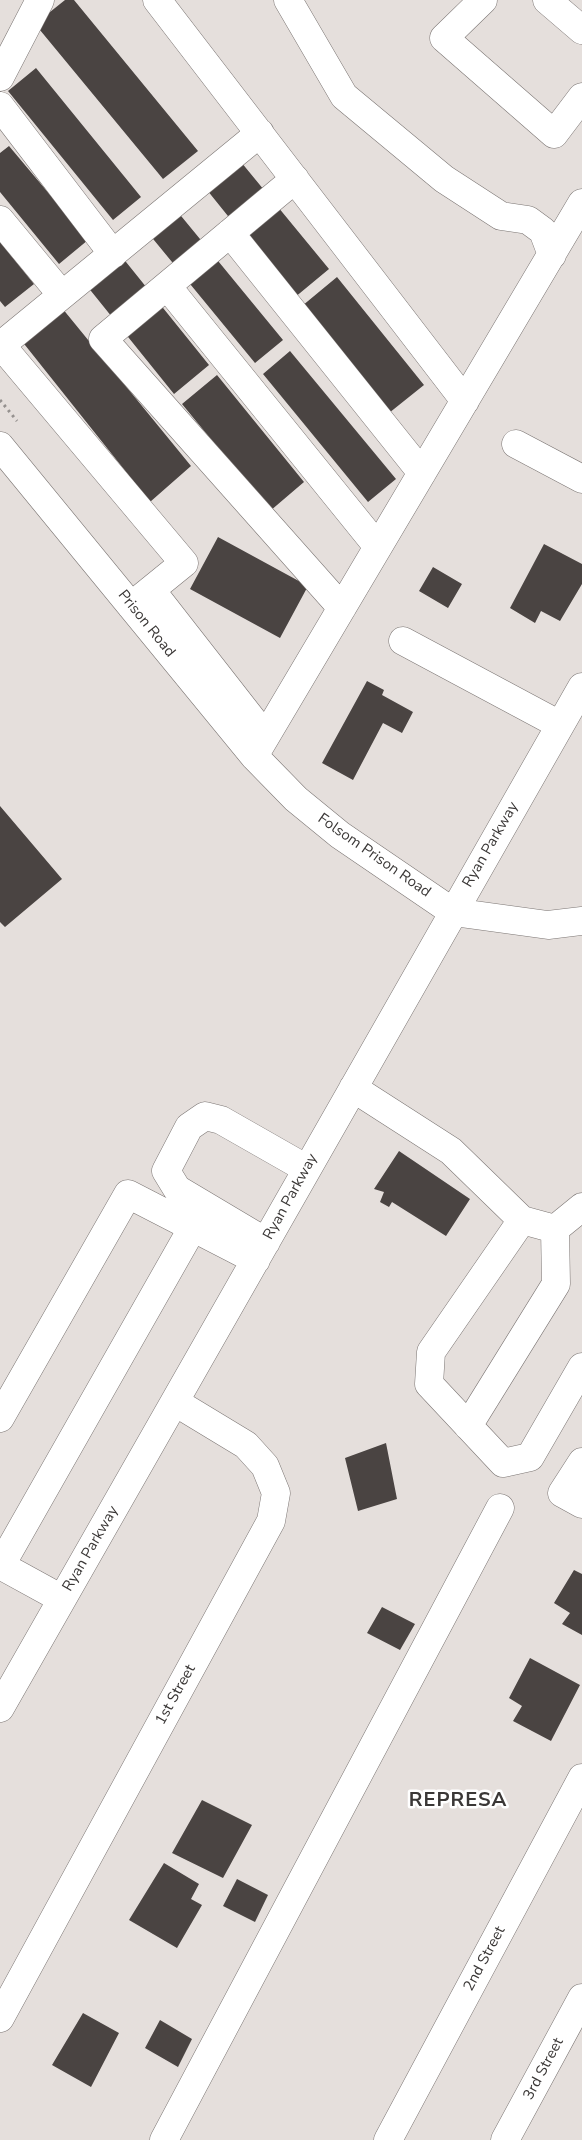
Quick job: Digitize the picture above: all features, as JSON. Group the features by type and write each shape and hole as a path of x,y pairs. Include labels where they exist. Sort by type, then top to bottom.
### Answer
{"street":[{"path":"0,77 40,0"},
{"path":"157,0 465,400"},
{"path":"288,0 344,96 444,179 501,216 528,220 544,231 552,255"},
{"path":"483,0 444,38 554,134 582,97"},
{"path":"547,0 582,30"},
{"path":"0,106 113,254"},
{"path":"141,598 184,563 0,345 260,133"},
{"path":"295,179 103,339 342,608"},
{"path":"260,746 582,203"},
{"path":"0,220 62,295"},
{"path":"230,233 422,473"},
{"path":"167,286 378,547"},
{"path":"516,444 582,479"},
{"name":"Prison Road","path":"0,446 141,598 260,746 296,799"},
{"path":"403,641 560,726"},
{"name":"Ryan Parkway","path":"0,1708 582,687"},
{"name":"Folsom Prison Road","path":"296,799 340,835 453,912"},
{"path":"453,912 548,925 582,921"},
{"path":"353,1088 451,1151 522,1220 556,1229"},
{"path":"261,1251 177,1189 166,1171 189,1127 204,1116 221,1120 307,1169"},
{"path":"0,1418 128,1194 193,1227 261,1251"},
{"path":"556,1229 582,1208"},
{"path":"522,1220 431,1352 429,1384 503,1463 530,1457 582,1367"},
{"path":"62,1600 1,1565 193,1227"},
{"path":"468,1426 556,1284 556,1229"},
{"name":"1st Street","path":"0,2018 271,1521 276,1493 265,1466 246,1445 175,1402"},
{"path":"582,1462 562,1493 582,1504"},
{"path":"164,2140 500,1508"},
{"name":"2nd Street","path":"388,2140 582,1778"},
{"name":"3rd Street","path":"505,2140 582,1998"}],"building":[{"path":"65,0 74,0 198,151 163,179 35,24"},
{"path":"36,68 141,197 113,220 8,91"},
{"path":"9,146 88,240 59,264 0,192 0,153"},
{"path":"241,162 329,269 294,298 207,190"},
{"path":"177,211 283,340 255,363 149,234"},
{"path":"0,242 34,284 5,307 0,301"},
{"path":"122,257 209,365 174,394 87,286"},
{"path":"337,277 424,385 389,413 302,306"},
{"path":"62,308 191,466 150,502 21,340"},
{"path":"290,351 396,479 368,502 263,374"},
{"path":"217,375 304,482 270,511 182,404"},
{"path":"218,537 308,586 280,638 190,589"},
{"path":"544,544 582,564 582,584 560,621 541,611 535,623 510,608"},
{"path":"433,567 462,584 448,608 419,591"},
{"path":"367,681 384,690 382,695 413,712 402,733 383,723 353,780 322,763"},
{"path":"0,806 62,879 5,927 0,922"},
{"path":"399,1151 470,1199 446,1236 392,1202 389,1207 380,1202 384,1192 374,1189"},
{"path":"386,1443 397,1499 358,1511 345,1458"},
{"path":"574,1570 582,1574 582,1635 562,1624 570,1613 554,1603"},
{"path":"382,1607 415,1624 400,1650 367,1633"},
{"path":"530,1658 580,1685 551,1741 513,1721 522,1706 509,1698"},
{"path":"202,1800 252,1825 223,1878 172,1853"},
{"path":"164,1863 199,1884 191,1899 202,1905 177,1948 129,1920"},
{"path":"237,1879 268,1895 255,1922 223,1906"},
{"path":"83,2013 119,2033 91,2087 52,2065"},
{"path":"160,2020 192,2039 178,2067 145,2048"}],"district":[{"name":"REPRESA","path":"458,1801"}]}
